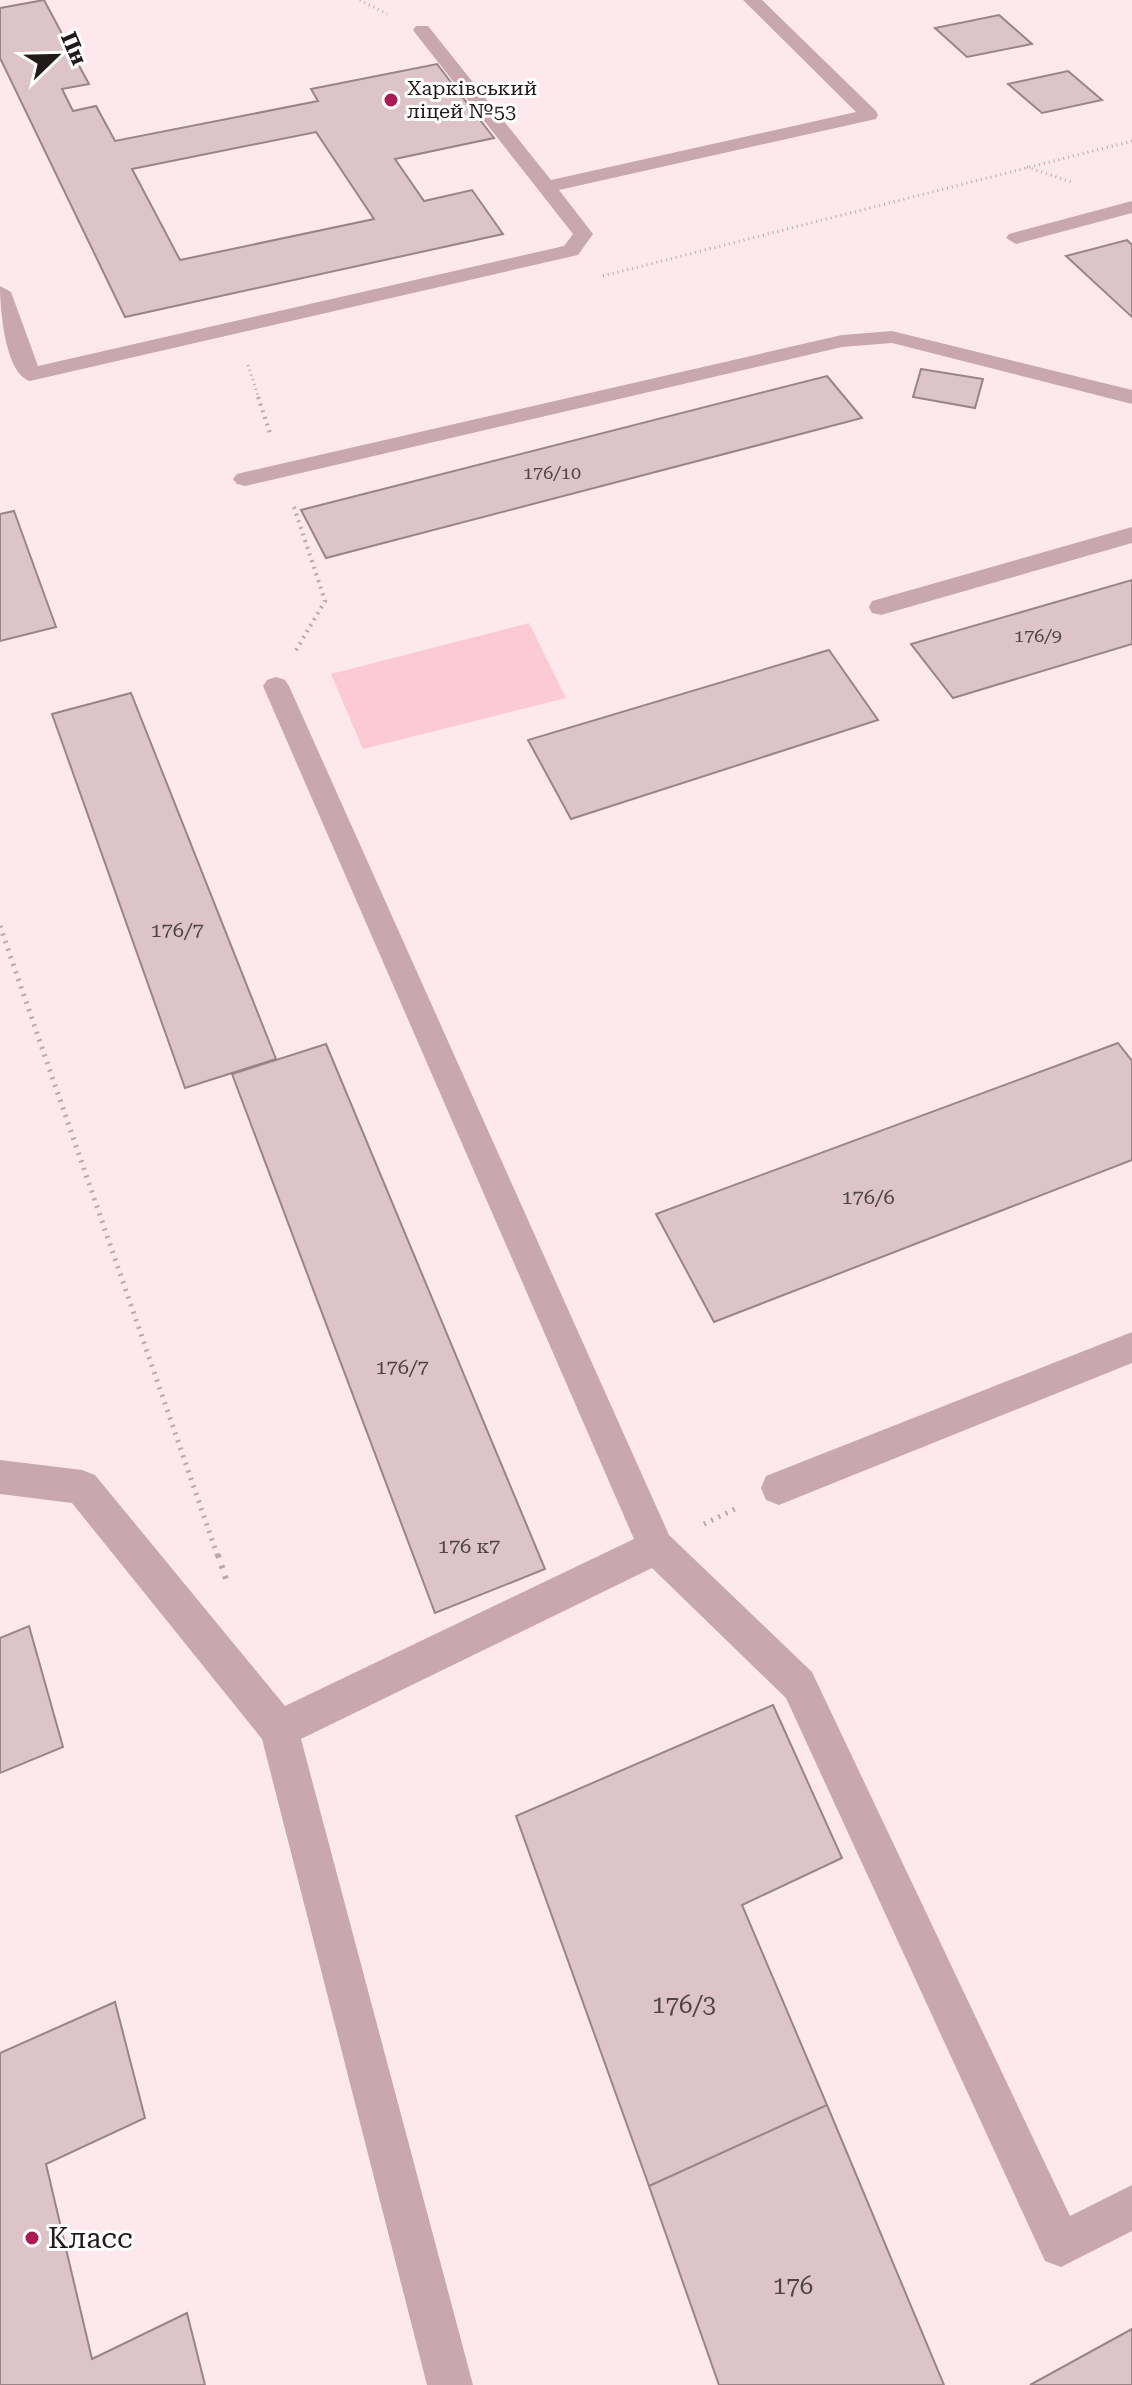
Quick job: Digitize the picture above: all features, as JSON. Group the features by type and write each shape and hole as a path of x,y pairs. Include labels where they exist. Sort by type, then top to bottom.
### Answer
{"lane":[{"path":"548,187 869,115 752,0"},
{"path":"0,292 30,374 571,251 583,234 422,30"},
{"path":"1016,238 1132,207"},
{"path":"245,479 842,341 892,337 1132,397"},
{"path":"881,607 1132,535"},
{"path":"276,686 656,1547 799,1685 1061,2245 1132,2207"},
{"path":"779,1488 1132,1347"},
{"path":"0,1477 82,1487 279,1729 450,2385"},
{"path":"279,1729 656,1547"}],"path":[{"path":"592,279 1132,141"},
{"path":"248,365 325,601 276,686"},
{"path":"0,926 232,1595"},
{"path":"656,1547 779,1488"}],"shaded area":[{"path":"529,623 566,698 363,749 331,674"}],"building":[{"path":"44,0 89,84 62,89 73,111 96,106 115,141 318,101 311,89 437,64 494,138 395,159 424,201 472,190 503,234 125,317 0,58 0,8","holes":["316,132 374,219 180,260 132,169"]},
{"path":"999,15 1032,44 967,57 935,28"},
{"path":"1068,71 1102,100 1042,113 1008,84"},
{"path":"1127,240 1132,245 1132,317 1066,256"},
{"path":"921,369 983,379 975,408 913,397"},
{"path":"827,376 862,418 326,558 301,510"},
{"path":"14,511 56,627 0,641 0,514"},
{"path":"1132,580 1132,644 953,698 911,644"},
{"path":"829,650 878,720 571,819 528,740"},
{"path":"131,693 276,1059 185,1088 52,714"},
{"path":"1118,1043 1132,1061 1132,1160 714,1322 656,1214"},
{"path":"326,1044 545,1569 435,1613 232,1074"},
{"path":"29,1626 63,1747 0,1773 0,1638"},
{"path":"773,1705 842,1858 742,1905 827,2105 649,2186 516,1816"},
{"name":"Класс","path":"115,2002 145,2118 46,2164 92,2359 187,2313 205,2385 0,2385 0,2053"},
{"path":"827,2105 944,2385 719,2385 649,2186"},
{"path":"1132,2329 1132,2385 1030,2385"}],"place":[{"name":"Харківський ліцей №53","path":"391,100"},
{"name":"Класс","path":"32,2238"}]}
